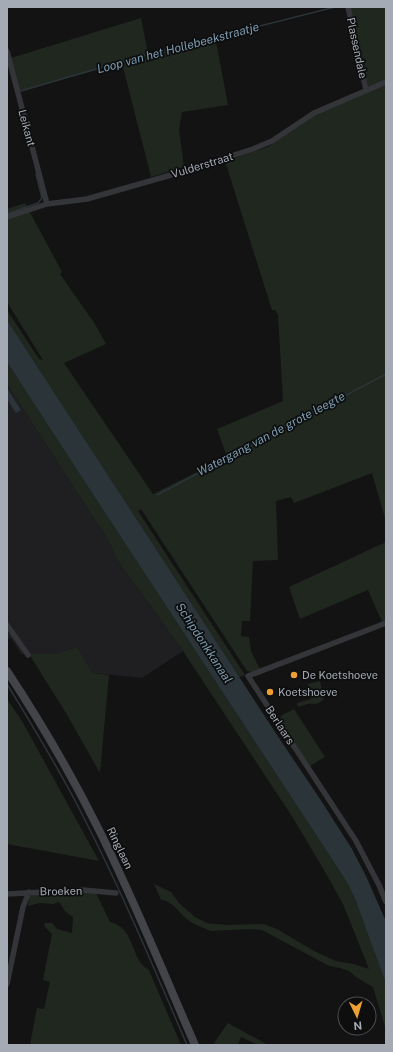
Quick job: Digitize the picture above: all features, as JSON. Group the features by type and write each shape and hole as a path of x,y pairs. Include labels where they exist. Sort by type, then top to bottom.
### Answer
{"main road":[{"name":"Ringlaan","path":"7,671 73,779 98,826 122,877 195,1045"}],"street":[{"name":"Plassendale","path":"348,7 366,90"},
{"name":"Leikant","path":"7,51 46,204"},
{"name":"Vulderstraat","path":"7,217 46,204 87,199 171,175 253,149 272,141 314,113 386,82"},
{"name":"Berlaars","path":"386,623 248,676 356,841 379,885 386,902"},
{"path":"7,625 28,655"},
{"name":"Broeken","path":"7,894 83,890 116,894"},
{"path":"7,984 23,907 29,892"}],"shaded area":[{"path":"350,7 386,7 386,522 372,473 294,503 291,497 276,501 278,560 253,561 250,621 242,621 241,636 249,637 251,651 260,669 251,672 247,671 141,509 138,511 245,675 239,677 7,320 7,310 39,359 43,360 7,302 7,209 25,203 62,272 60,274 95,324 106,344 64,363 153,494 227,457 217,429 283,401 278,315 275,310 272,310 225,161 268,147 314,115 370,91 367,85"},
{"path":"141,18 148,53 215,36 228,105 182,112 179,129 184,167 151,177 122,63 20,91 11,58"},
{"path":"7,362 349,886 385,978 386,1030 377,996 373,987 349,971 329,966 262,930 208,930 191,922 169,902 161,900 154,884 171,892 179,903 195,917 207,923 226,925 264,924 277,929 316,952 336,961 369,969 343,904 293,818 183,651 118,561 108,540 7,384"},
{"path":"7,384 108,540 118,561 183,651 142,678 93,673 77,647 55,654 21,654 11,638 7,640"},
{"path":"386,542 386,621 382,622 368,590 300,619 289,587"},
{"path":"77,647 93,673 109,675 100,773 66,713 29,654 55,654"},
{"path":"320,681 324,697 323,700 317,704 308,704 298,707 297,703 311,699 308,684"},
{"path":"7,699 22,721 99,861 7,844"},
{"path":"294,709 325,757 310,766 279,720 282,715"},
{"path":"96,893 110,922 117,924 126,932 140,962 149,970 181,1045 30,1045 37,1008 44,1009 50,982 43,980 52,934 44,926 45,923 52,923 57,929 72,933 73,917 65,911 59,902 53,904 40,903 28,906 30,896 33,894"},
{"path":"228,1023 268,1045 258,1045 241,1037 238,1045 216,1045 214,1043"}],"water":[{"name":"Schipdonkkanaal","path":"7,320 352,849 386,921 386,983 349,886 7,362"},
{"path":"7,388 21,410 16,413 7,399"}],"waterway":[{"name":"Loop van het Hollebeekstraatje","path":"21,91 130,59 335,7"},
{"name":"Loop van het Hollebeekstraatje","path":"7,214 38,203 42,198 36,174"},
{"name":"Watergang van de grote leegte","path":"157,495 386,374"},
{"path":"7,684 56,765 111,872 187,1045"}],"place":[{"name":"De Koetshoeve","path":"294,675"},
{"name":"Koetshoeve","path":"270,692"}]}
